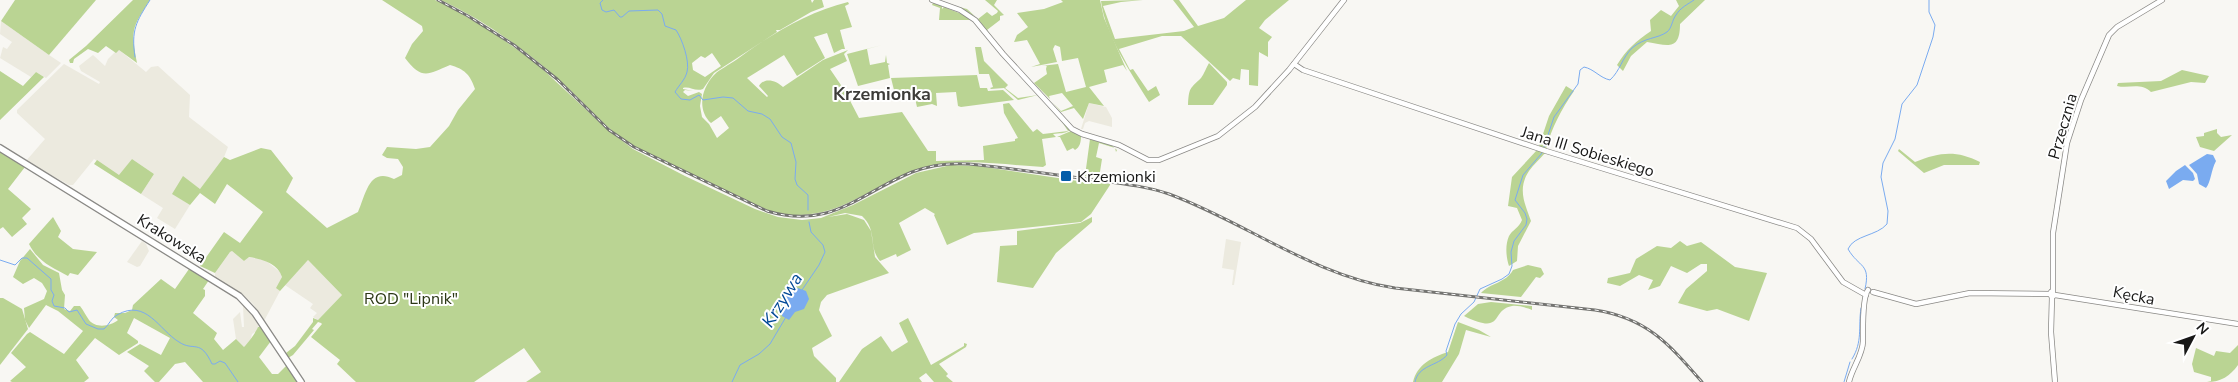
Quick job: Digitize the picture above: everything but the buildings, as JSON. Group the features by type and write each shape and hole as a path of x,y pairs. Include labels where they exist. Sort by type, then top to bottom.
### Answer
{"main road":[{"name":"Krakowska","path":"0,148 239,296 255,313 301,382"}],"street":[{"path":"932,0 960,10 975,20 1002,54 1072,129 1082,134 1119,145 1148,160 1159,160 1218,136 1255,107 1271,92 1344,0"},
{"name":"Przecznia","path":"2055,382 2051,326 2053,232 2064,160 2078,106 2109,35 2162,0"},
{"name":"Jana III Sobieskiego","path":"1294,64 1303,70 1536,148 1796,228 1812,239 1843,282 1869,294 1916,304 1970,293 2052,294"},
{"path":"1849,382 1862,346 1865,303 1869,294"},
{"name":"Kęcka","path":"2052,294 2238,324"}],"shaded area":[{"path":"1,21 61,63 46,78 36,72 31,77 0,58 3,47 7,49 12,42 0,34"},
{"path":"118,49 146,72 151,67 158,66 190,95 189,117 228,147 224,157 200,189 183,177 173,194 190,205 175,229 157,218 163,208 141,194 154,174 132,159 119,176 94,159 73,185 69,185 26,161 45,139 17,113 17,110 64,64 99,84 100,82 81,71 79,66 93,55 105,66 108,59"},
{"path":"1089,103 1106,107 1112,118 1112,127 1089,121 1081,129"},
{"path":"1226,239 1241,242 1234,285 1232,285 1234,270 1222,268"},
{"path":"142,241 146,244 149,251 140,266 137,267 127,262"},
{"path":"232,251 244,261 248,257 265,260 280,272 282,277 277,288 280,291 264,321 253,304 243,295 215,278 215,273"},
{"path":"308,260 342,295 318,320 313,317 317,313 310,308 313,304 285,285"},
{"path":"239,300 259,322 257,331 252,334 250,342 244,347 236,339 233,319 240,312 242,327 244,327 243,306"}],"green space":[{"path":"15,0 96,0 49,55 1,21"},
{"path":"133,0 150,0 139,17 134,30 133,36 137,63 119,50 116,53 106,46 98,53 88,49 74,59 73,63 70,63 69,60"},
{"name":"ROD \"Lipnik\"","path":"382,0 435,0 448,6 491,31 536,63 608,130 633,149 755,209 778,217 802,220 821,218 853,205 916,173 951,165 978,166 1110,185 1091,214 1081,222 974,233 947,245 935,214 925,208 899,223 911,250 897,257 896,254 880,261 874,250 871,231 875,257 889,273 827,295 821,302 819,310 832,336 812,348 814,356 836,378 836,382 526,382 541,372 524,348 474,382 356,382 337,364 340,360 311,337 321,323 318,322 312,329 314,330 293,355 288,358 286,353 295,346 313,322 313,318 318,320 342,295 308,260 280,291 276,288 282,277 277,268 264,261 249,257 244,261 232,251 215,273 200,266 224,232 240,243 263,212 227,184 215,204 200,193 190,205 172,194 183,176 200,189 224,157 230,160 261,148 271,150 293,178 286,192 327,228 358,212 366,190 374,179 386,176 394,179 402,175 403,167 398,159 387,158 382,155 387,147 416,149 430,147 449,126 458,110 475,89 471,79 463,70 450,65 425,74 416,70 405,58 412,44 423,31 422,26","holes":["845,213 862,216 871,231 864,220 847,214 828,217"]},
{"path":"441,0 811,0 812,3 814,0 822,0 824,7 811,12 780,30 776,30 777,32 714,73 703,89 683,88 693,91 685,90 683,92 688,96 699,92 702,94 700,106 702,117 709,124 717,138 729,128 721,116 711,123 702,106 706,87 714,75 789,25 833,6 848,2 849,4 845,6 852,27 840,30 845,49 834,53 827,33 814,37 825,58 797,76 784,55 747,78 767,97 759,86 764,81 774,81 783,87 823,60 848,50 844,54 847,61 830,69 845,91 859,118 902,112 928,151 936,151 936,161 984,160 983,146 1015,141 1018,138 1004,113 1003,104 1009,103 1033,132 1037,129 1043,134 1068,131 1053,134 1056,137 1042,139 1046,165 1043,167 966,162 936,165 905,174 844,205 811,214 782,214 763,209 745,201 632,146 596,116 544,67 502,35","holes":["712,53 721,66 705,77 693,70 692,63 701,56 705,58"]},
{"path":"985,0 997,0 994,5 1004,15 1000,16 1000,20 987,30 1001,49 976,18 978,19 987,12 992,16 997,13 998,11"},
{"path":"1061,0 1100,0 1104,18 1127,71 1123,65 1104,70 1107,82 1089,87 1104,106 1089,103 1083,119 1074,108 1061,112 1052,102 1061,111 1073,106 1062,93 1049,96 1050,99 1034,83 1047,74 1047,65 1058,64 1066,92 1086,87 1078,58 1062,61 1060,47 1055,45 1053,49 1057,62 1031,67 1040,64 1027,40 1014,42 1017,35 1028,27 1017,13 1044,9 1063,2"},
{"path":"1143,0 1103,6 1115,39 1184,31 1194,27 1173,0 1179,0 1198,26 1224,18 1246,0 1289,0 1265,20 1259,28 1272,37 1268,42 1268,57 1259,52 1258,86 1249,85 1249,70 1241,69 1240,80 1233,78 1230,81 1181,36 1162,36 1119,49 1130,70 1133,69 1148,91 1156,86 1160,95 1149,102 1127,66 1113,40 1103,14 1101,1"},
{"path":"1676,0 1705,0 1680,24 1678,39 1675,43 1666,45 1647,42 1631,56 1623,71 1617,65 1636,42 1651,31 1650,20 1661,10 1671,16 1679,6"},
{"path":"933,3 942,6 942,9 944,7 972,20 939,20 940,8 932,5"},
{"path":"959,7 967,9 975,17"},
{"path":"882,45 867,49 870,65 885,62 886,55 887,63 890,64 888,65 890,78 858,86 847,54"},
{"path":"975,47 981,47 984,61 1008,85 1005,88 1018,98 1038,95 1018,100 1004,88 991,89 993,87 989,74 979,74"},
{"path":"1209,63 1227,82 1227,85 1213,105 1188,105 1191,89 1201,78"},
{"path":"2182,70 2209,76 2205,83 2191,82 2151,92 2139,86 2117,86 2118,83 2161,81"},
{"path":"0,71 23,86 36,72 44,77 0,120"},
{"path":"977,75 980,88 987,88 988,91 1003,90 1014,100 961,107 958,106 956,92 936,93 937,106 932,104 917,107 914,94 895,94 891,78"},
{"path":"1566,86 1574,91 1557,119 1546,149 1539,146 1549,116"},
{"path":"1058,116 1070,130 1068,131"},
{"path":"2217,129 2217,133 2221,137 2232,135 2214,151 2200,147 2196,137 2204,136 2204,133"},
{"path":"1071,131 1081,136 1080,142 1075,150 1073,148 1067,151 1060,137 1057,137"},
{"path":"1090,139 1111,145 1114,148 1099,143 1096,157 1102,159 1099,178 1085,176"},
{"path":"1899,149 1915,162 1940,154 1955,154 1980,162 1979,165 1944,165 1924,173 1898,151"},
{"path":"1537,150 1545,153 1532,166 1523,184 1523,196 1531,221 1518,246 1517,261 1509,266 1506,251 1507,243 1510,234 1522,220 1517,208 1508,206 1512,177"},
{"path":"0,151 25,167 8,189 31,209 22,218 27,224 12,237 3,227 0,229"},
{"path":"132,159 154,174 141,194 94,164 97,160 119,175"},
{"path":"53,217 61,231 58,237 73,249 97,252 78,275 70,273 68,276 51,267 41,260 29,244"},
{"path":"1092,217 1092,222 1056,253 1033,288 997,282 1000,246 1017,245 1017,231 1080,223"},
{"path":"1680,241 1687,246 1701,242 1735,267 1767,273 1749,321 1717,309 1707,311 1678,303 1686,289 1707,271 1707,264 1701,264 1687,273 1671,266 1660,286 1648,290 1653,280 1639,275 1620,286 1607,283 1608,278 1630,273 1636,259 1657,246 1671,248"},
{"path":"30,249 43,265 59,273 62,290 65,295 64,309 70,311 74,306 80,306 89,320 99,326 112,324 118,320 114,317 115,313 125,313 132,310 133,305 161,279 175,289 189,269 209,280 203,289 205,290 205,296 193,313 217,333 214,339 223,350 236,339 244,347 258,327 262,326 271,341 259,357 272,374 278,374 287,365 298,382 203,382 185,362 175,364 159,382 155,382 144,371 149,366 127,352 140,344 161,355 170,338 134,318 127,333 138,343 119,355 95,338 76,360 89,378 84,382 12,382 10,381 26,367 11,353 27,334 30,332 64,354 83,331 58,311 46,305 29,328 25,320 24,308 44,299 47,291 42,283 34,278 23,284 13,277 20,261"},
{"path":"1528,265 1541,268 1544,274 1540,278 1536,277 1521,297 1481,293 1506,278 1513,270"},
{"path":"0,298 22,309 28,329 0,365"},
{"path":"1491,302 1532,306 1532,310 1520,306 1505,308 1491,323 1477,321 1464,316 1478,304"},
{"path":"908,318 931,365 964,346 964,343 967,344 966,347 939,364 948,374 946,376 953,382 934,382 926,373 919,378 922,382 839,382 862,349 881,336 892,352 908,342 899,323"},
{"path":"1458,322 1491,337 1466,330 1459,354 1442,382 1413,382 1418,371 1426,362 1448,352"},
{"path":"2238,345 2238,365 2225,378 2207,382 2211,381 2211,377 2194,372 2192,364 2196,348 2214,356 2216,351 2230,353"}],"water":[{"path":"2207,154 2213,155 2216,161 2206,188 2199,184 2197,174 2189,165"},
{"path":"2185,165 2193,173 2195,179 2193,181 2183,180 2169,189 2166,181"},
{"path":"787,284 806,291 809,299 804,309 795,312 789,320 782,316 782,312 786,307 783,296"}],"waterway":[{"path":"135,57 134,33 141,14 150,0"},
{"name":"Krzywa","path":"603,0 600,3 602,10 606,12 614,10 620,17 629,11 658,10 662,14 665,26 676,30 683,44 688,67 686,75 675,92 681,99 690,100 699,95 703,100 723,97 733,98 748,111 762,114 770,119 782,137 791,143 796,162 795,179 797,185 808,195 808,210"},
{"path":"1544,147 1554,117 1578,84 1580,70 1584,67 1588,68 1610,80 1632,48 1637,44 1667,32 1678,13 1684,6 1694,0"},
{"path":"1865,289 1865,270 1848,249 1855,241 1878,231 1887,224 1888,211 1881,177 1883,163 1895,139 1902,104 1917,85 1933,37 1935,25 1929,12 1929,0"},
{"path":"1415,382 1420,372 1447,355 1446,351 1455,324 1461,314 1474,302 1480,289 1509,274 1512,266 1511,252 1514,241 1526,225 1527,219 1525,213 1515,200 1523,175 1542,153"},
{"name":"Krzywa","path":"802,290 819,265 825,252 823,245 811,232 809,222"},
{"path":"0,260 15,265 22,258 27,258 51,279 54,306 65,308 69,312 77,310 86,324 98,329 104,329 115,316 127,311 136,310 144,313 179,342 184,345 200,348 208,356 212,364 220,361 225,363 238,382"},
{"path":"1852,359 1858,346 1861,308"},
{"name":"Krzywa","path":"732,382 740,365 759,354 770,344 786,317"},
{"path":"1844,382 1850,362"}],"railway":[{"path":"438,0 468,16 514,45 557,79 609,130 634,147 767,211 789,216 809,216 827,213 843,207 912,172 936,165 970,164 1139,186 1169,194 1308,260 1365,282 1395,288 1595,310 1629,319 1656,335 1679,356 1702,382"}],"place":[{"name":"Krzemionki","path":"1066,176"}],"district":[{"name":"Krzemionka","path":"882,94"}]}
